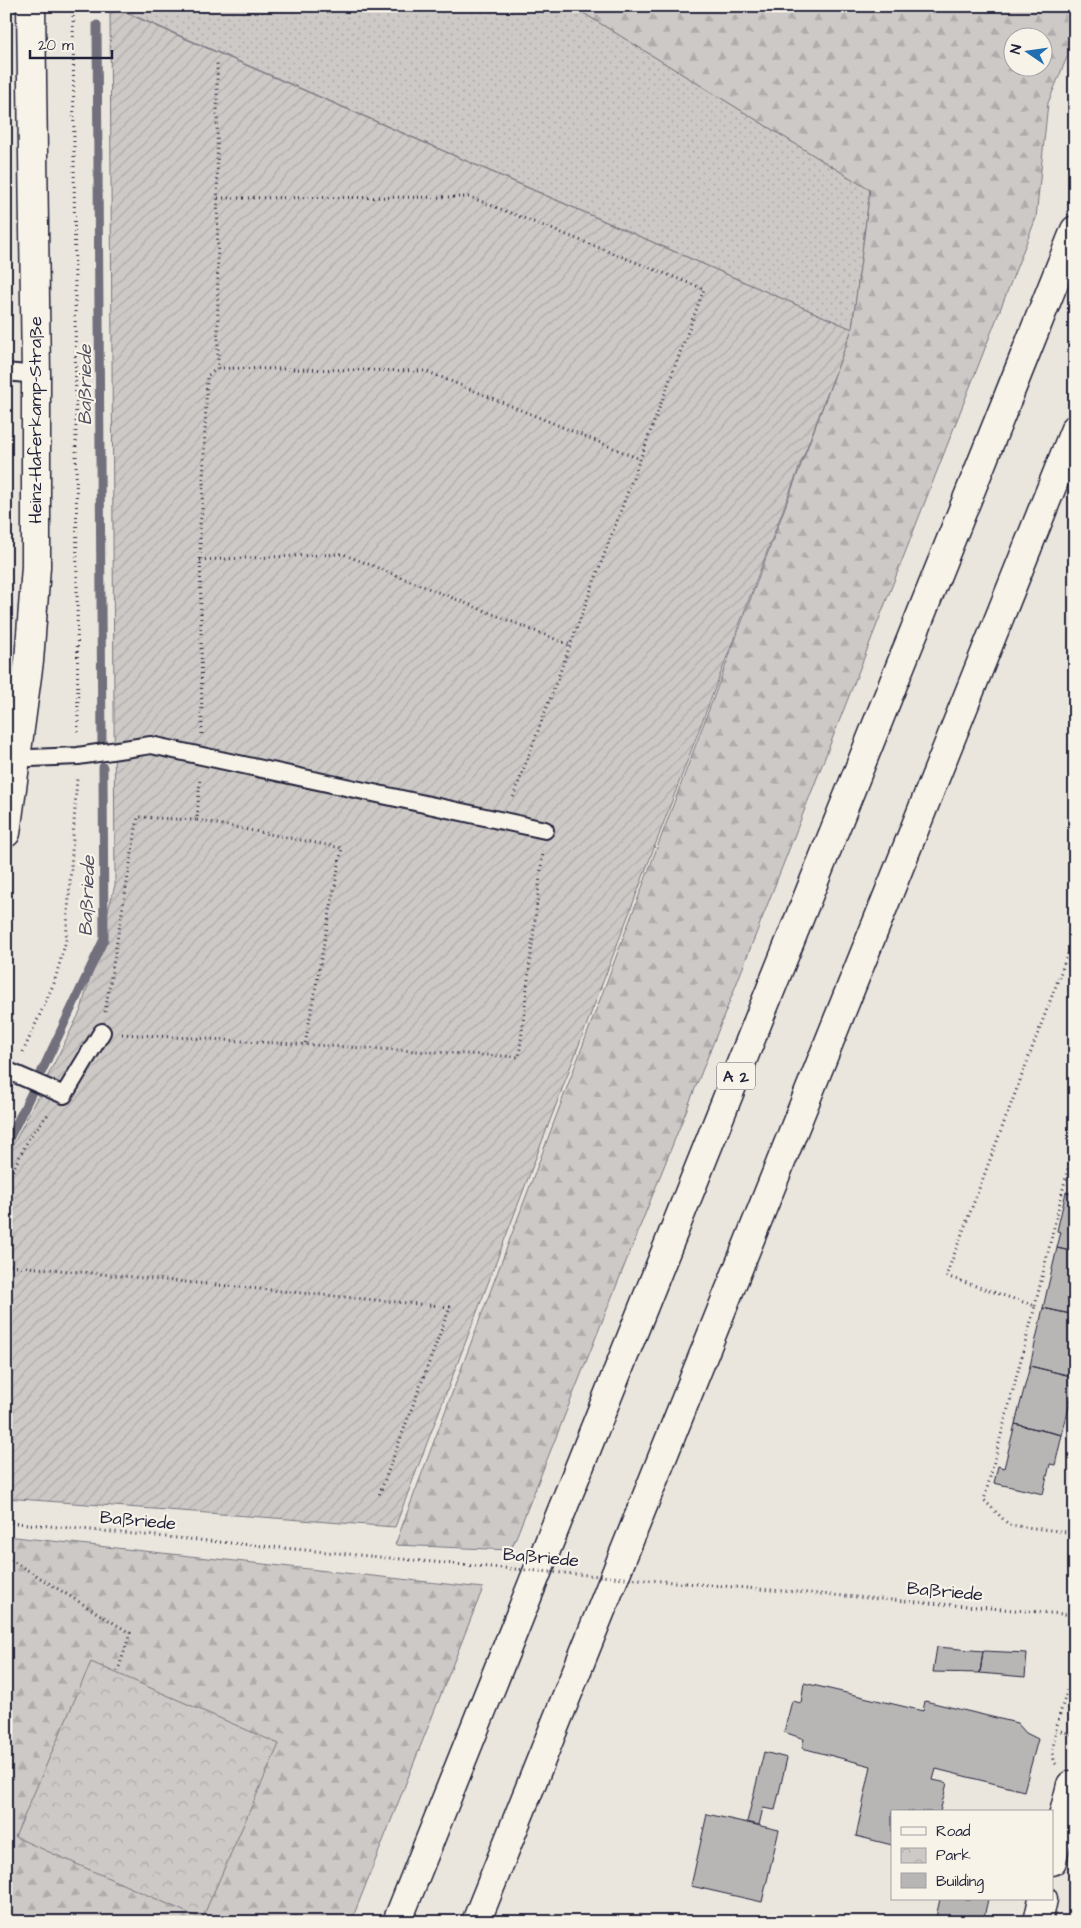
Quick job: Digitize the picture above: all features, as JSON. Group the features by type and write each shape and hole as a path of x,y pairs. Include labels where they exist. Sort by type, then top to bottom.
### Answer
{"main road":[{"name":"Heinz-Haferkamp-Straße","path":"6,833 12,759 29,661 36,566 36,375 31,6"},
{"name":"A 2","path":"397,1922 1075,230"},
{"path":"476,1922 1075,428"},
{"path":"1054,1853 1071,1785"},
{"path":"1038,1922 1043,1900"}],"lane":[{"path":"6,372 36,375"},
{"path":"12,759 78,756 151,745 545,830"},
{"path":"10,1072 64,1095 102,1032"}],"path":[{"path":"10,1072 54,983 66,941 78,756 73,6"},
{"path":"217,61 218,368"},
{"path":"218,198 470,197 704,289 504,822"},
{"path":"197,820 202,757 200,524 207,376 218,368 426,371 640,459"},
{"path":"200,560 343,554 570,645"},
{"path":"306,1044 342,848 197,820 138,817 102,1032 519,1057 545,830"},
{"path":"1035,1306 946,1276 1075,935"},
{"path":"6,1184 29,1138 64,1095"},
{"path":"1075,1155 1070,1160 1035,1306 984,1500 1009,1525 1075,1533"},
{"path":"6,1265 450,1307 378,1498"},
{"name":"Baßriede","path":"6,1522 465,1564 1075,1615"},
{"path":"6,1557 130,1633 117,1674"},
{"path":"1071,1785 1054,1760 1056,1730 1075,1668"},
{"path":"1056,1730 1075,1735"}],"green space":[{"path":"110,6 852,329 395,1527 6,1498 6,1159 81,1010 115,885"},
{"path":"112,6 572,6 870,190 852,329"},
{"path":"572,6 1075,6 1075,38 1048,103 1036,218 718,1031 511,1550 395,1545 852,329 870,190"},
{"path":"6,1536 483,1588 351,1922 6,1922"},
{"path":"91,1662 279,1744 202,1919 15,1837"}],"building":[{"path":"1066,1192 1075,1194 1075,1252 1057,1248 1061,1232 1057,1231"},
{"path":"1057,1248 1075,1252 1075,1315 1043,1308"},
{"path":"1043,1308 1075,1315 1075,1377 1030,1366"},
{"path":"1030,1366 1075,1377 1062,1435 1015,1424"},
{"path":"1015,1424 1062,1435 1055,1465 1050,1464 1043,1494 994,1483 998,1466 1004,1468"},
{"path":"937,1647 983,1651 980,1673 933,1672"},
{"path":"983,1651 1027,1653 1025,1677 980,1673"},
{"path":"804,1683 923,1711 925,1701 1017,1723 1026,1733 1038,1739 1024,1791 936,1769 933,1780 947,1783 940,1810 891,1810 891,1845 856,1836 871,1766 802,1748 804,1739 784,1732 792,1701 801,1703"},
{"path":"764,1752 787,1758 775,1810 763,1808 759,1825 747,1822"},
{"path":"707,1814 779,1830 762,1902 691,1886"},
{"path":"940,1900 988,1900 983,1922 935,1922"}],"waterway":[{"name":"Baßriede","path":"97,25 102,746"},
{"name":"Baßriede","path":"41,1073 104,939 103,767"},
{"name":"Baßriede","path":"6,1145 32,1092"}]}
